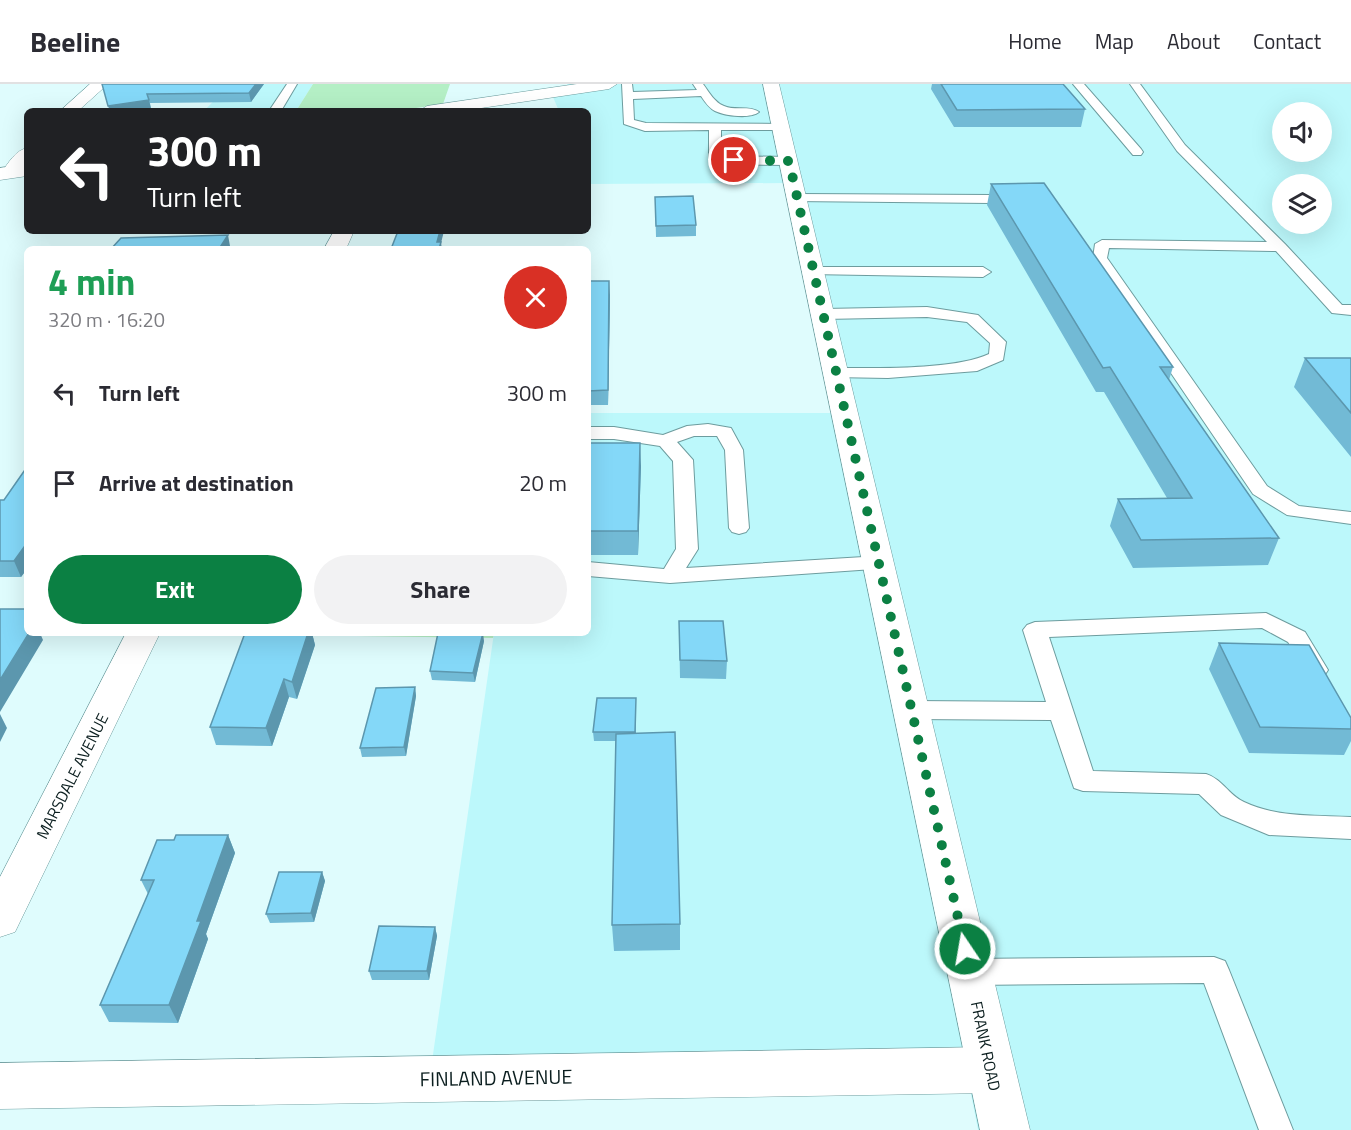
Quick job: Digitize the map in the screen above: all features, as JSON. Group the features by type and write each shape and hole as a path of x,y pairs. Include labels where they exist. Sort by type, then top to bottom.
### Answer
{"main road":[{"path":"72,108 100,84"},
{"path":"447,108 609,84"},
{"name":"FRANK ROAD","path":"771,84 838,373 1005,1130"},
{"path":"13,172 24,157"},
{"name":"MARSDALE AVENUE","path":"0,919 142,636"},
{"name":"FINLAND AVENUE","path":"0,1086 991,1070"}],"lane":[{"path":"277,108 292,84"},
{"path":"1078,84 1137,152"},
{"path":"1135,84 1181,148 1280,247 1338,310 1351,310"},
{"path":"701,88 711,105 722,111 780,120 715,126 645,127 628,122 627,90 701,88"},
{"path":"715,126 716,160 789,161"},
{"path":"798,198 991,199"},
{"path":"1280,247 1116,243 1102,244 1100,258 1260,490 1294,511 1351,518"},
{"path":"814,271 983,272"},
{"path":"824,314 927,312 972,318 998,342 997,356 977,366 888,373 838,373"},
{"path":"666,441 679,433 701,428 724,432 734,450 739,528"},
{"path":"591,433 614,433 666,441 683,460 687,549 670,576"},
{"path":"591,568 670,576 880,563"},
{"path":"1327,688 1297,637 1266,620 1035,630 1083,781 1206,784 1231,808 1269,824 1351,828"},
{"path":"912,710 1061,711"},
{"path":"970,972 1214,970 1276,1130"}],"shaded area":[{"path":"230,84 313,84 298,108 207,108"},
{"path":"567,84 1351,84 1351,1130 978,1130 969,1084 428,1089 494,636 591,636 591,413 842,413 788,183 591,184 591,108 558,108 550,90 568,86"}],"green space":[{"path":"313,84 450,84 443,104 416,108 298,108"},
{"path":"359,636 493,636 493,638"}],"building":[{"path":"102,84 256,84 249,93 147,94 149,100 108,106"},
{"path":"941,84 1063,84 1085,109 957,110"},
{"path":"1044,183 1173,367 1160,367 1279,538 1141,540 1118,499 1192,498 1110,367 1103,368 991,184"},
{"path":"693,196 696,225 656,226 655,197"},
{"path":"397,234 439,234 437,242 441,242 440,246 392,246"},
{"path":"228,235 221,246 114,246 121,238"},
{"path":"591,281 609,281 608,390 591,391"},
{"path":"1305,358 1351,358 1351,413"},
{"path":"591,443 640,443 638,531 591,531"},
{"path":"24,471 24,547 14,561 0,561 0,500 4,500"},
{"path":"0,609 24,609 24,636 27,636 0,680"},
{"path":"679,621 723,621 727,661 680,660"},
{"path":"244,636 307,636 292,682 284,679 266,728 210,727"},
{"path":"437,636 482,636 473,673 430,671"},
{"path":"1219,643 1309,645 1351,718 1351,729 1260,727"},
{"path":"415,687 404,747 360,748 376,688"},
{"path":"597,698 636,698 635,732 593,732"},
{"path":"675,732 680,924 612,925 616,734"},
{"path":"176,835 228,835 197,921 201,921 169,1005 100,1005 154,880 141,880 157,840 174,840"},
{"path":"279,872 322,872 311,913 266,914"},
{"path":"379,926 435,927 427,971 369,971"}],"route":[{"path":"734,160 789,161 965,949"}]}
